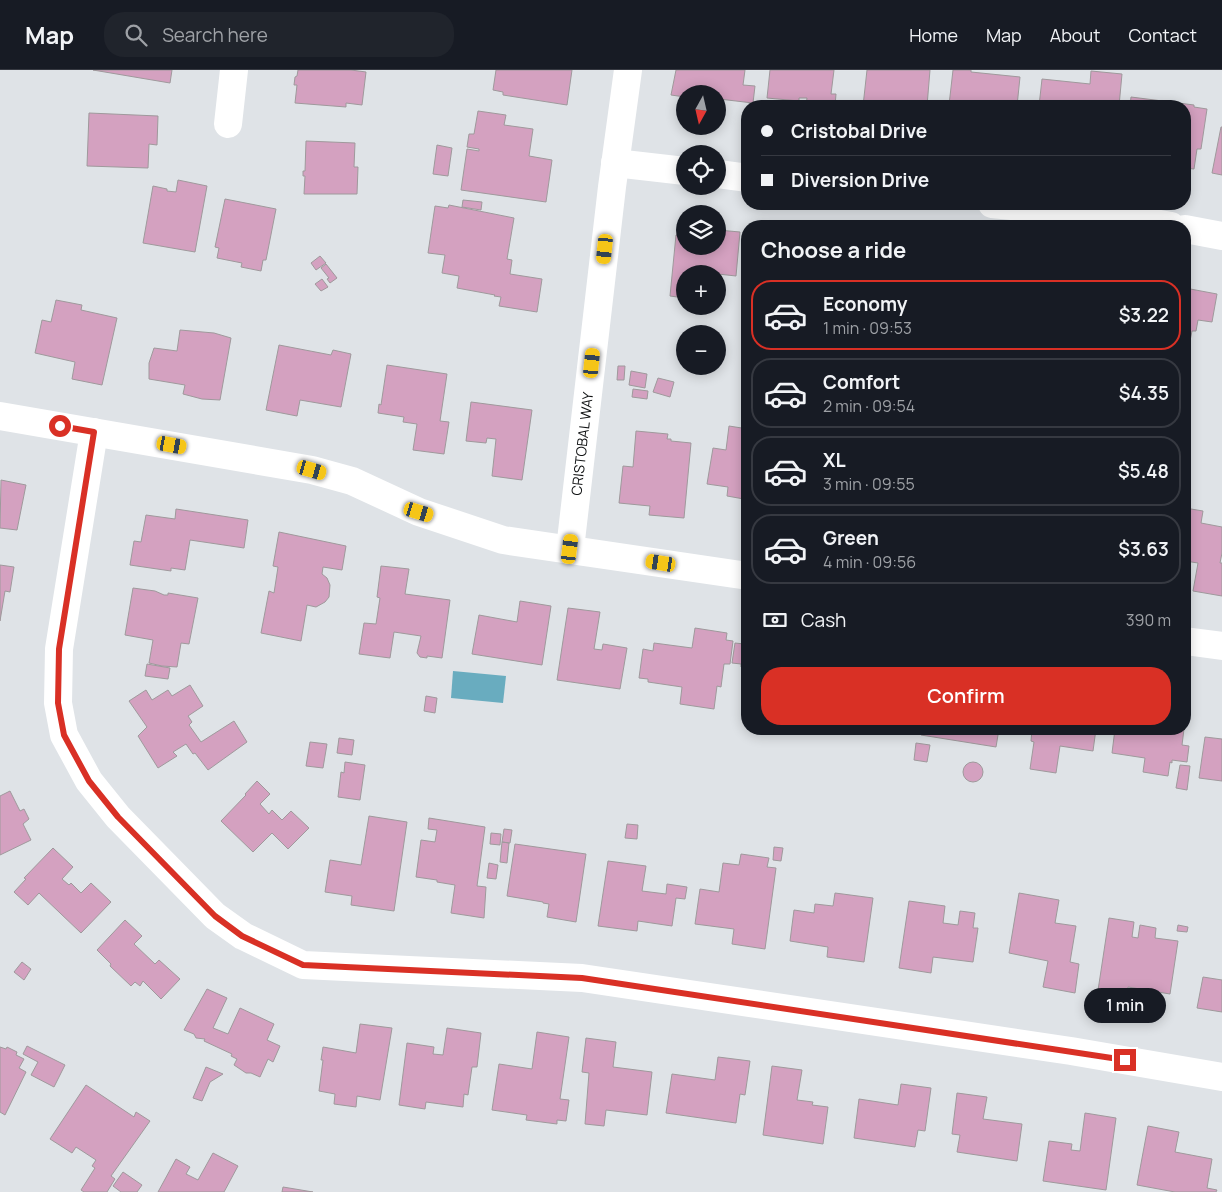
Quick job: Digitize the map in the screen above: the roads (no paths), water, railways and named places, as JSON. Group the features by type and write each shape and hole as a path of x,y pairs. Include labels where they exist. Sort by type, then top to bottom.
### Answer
{"street":[{"path":"228,124 234,70"},
{"name":"CRISTOBAL WAY","path":"570,549 615,163 628,70"},
{"path":"615,163 676,170"},
{"path":"726,175 741,177"},
{"path":"1048,210 1138,220"},
{"path":"1191,230 1222,236"},
{"path":"0,416 312,470 352,481 419,512 503,540 741,575"},
{"path":"94,432 59,649 58,703 64,735 89,781 118,817 215,916 242,936 303,965 582,978 1062,1049 1222,1077"},
{"path":"1191,642 1222,646"}],"water":[{"path":"453,671 506,676 503,703 451,698"}]}
